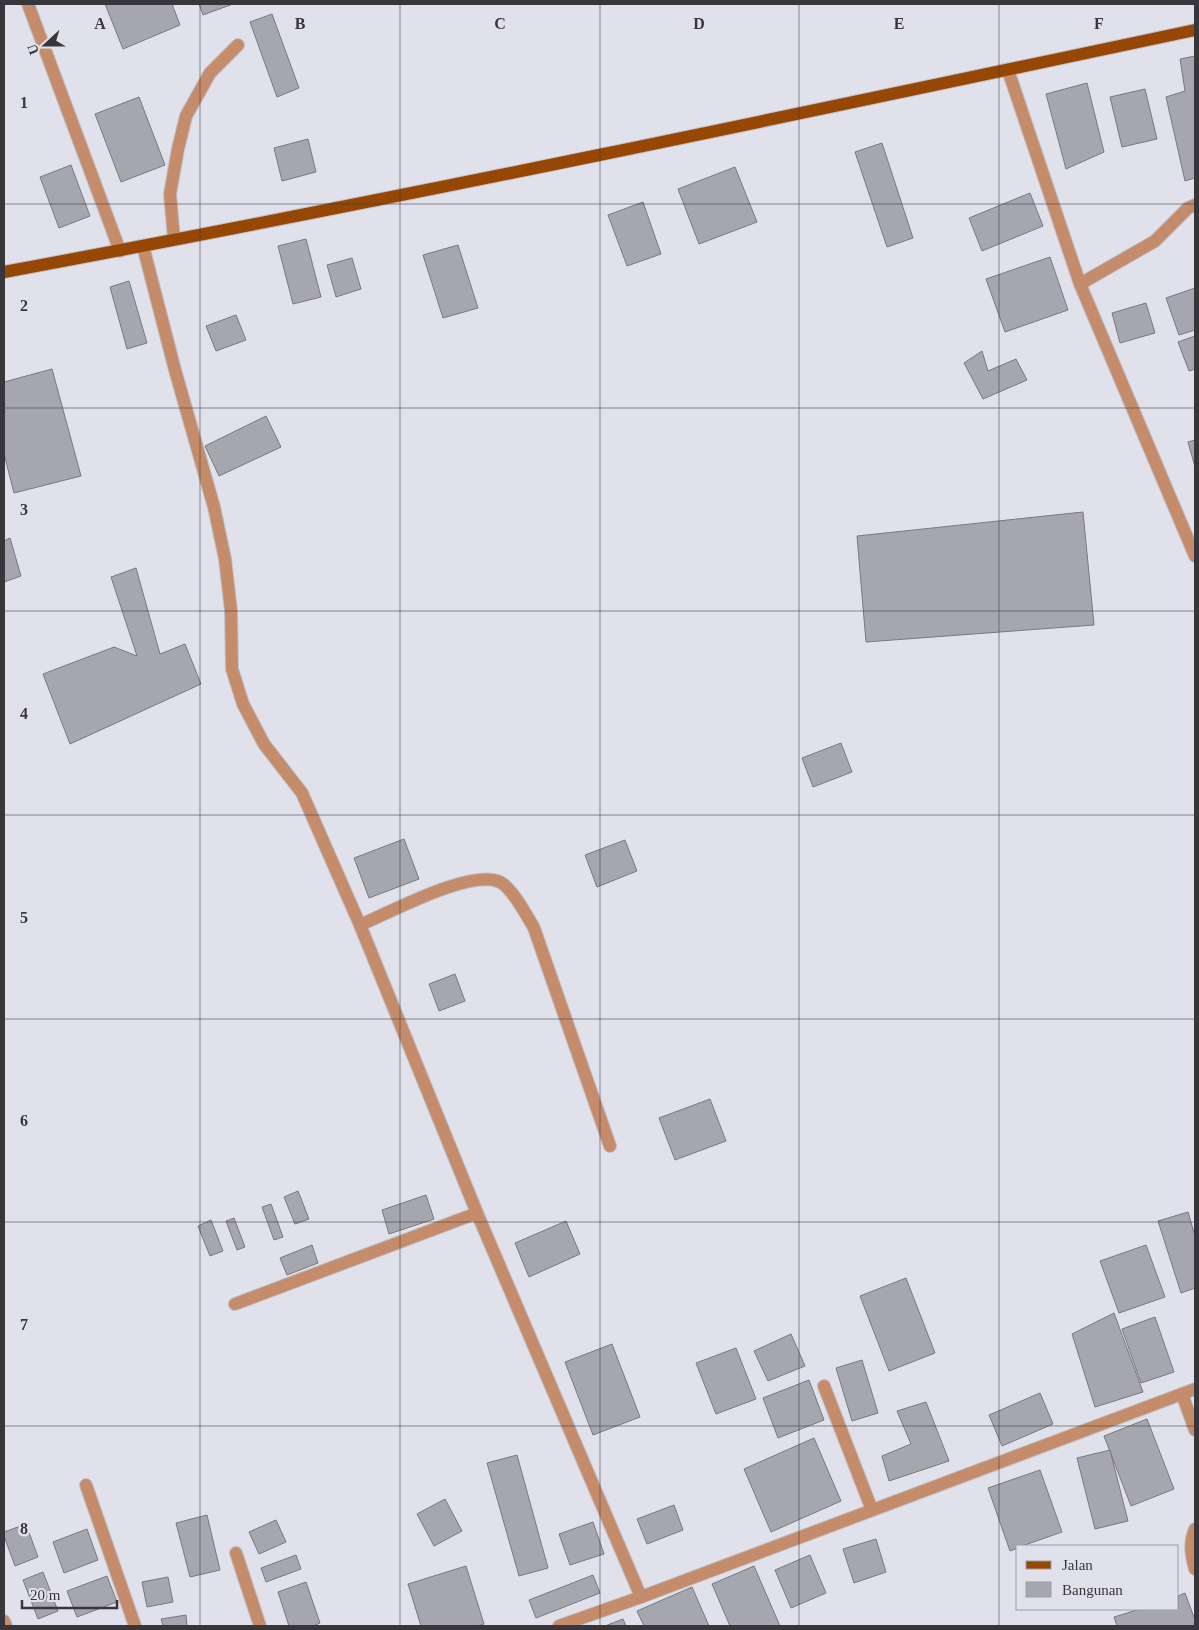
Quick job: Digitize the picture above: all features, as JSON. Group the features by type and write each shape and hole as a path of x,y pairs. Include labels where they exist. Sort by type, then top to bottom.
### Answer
{"main road":[{"path":"4,272 565,162 1195,30"}],"street":[{"path":"28,4 120,250"},
{"path":"174,239 170,194 186,116 210,73 238,45"},
{"path":"1008,70 1080,284 1195,556"},
{"path":"1080,284 1155,241 1188,208 1195,204"},
{"path":"143,246 175,370 214,506 225,558 231,612 232,669 242,704 264,744 302,793 360,925 477,1213 641,1597"},
{"path":"360,925 455,884 476,879 490,879 501,882 517,900 534,928 610,1146"},
{"path":"235,1304 477,1213"},
{"path":"824,1386 872,1510"},
{"path":"559,1626 1195,1389"},
{"path":"1182,1394 1195,1430"},
{"path":"86,1485 135,1626"},
{"path":"1195,1529 1191,1541 1191,1552 1195,1569"},
{"path":"236,1553 260,1626"},
{"path":"4,1620 6,1626"}],"building":[{"path":"105,4 172,4 180,25 123,49"},
{"path":"199,4 233,4 203,15"},
{"path":"272,14 299,88 277,97 250,22"},
{"path":"1195,56 1195,178 1185,181 1166,97 1185,91 1180,59"},
{"path":"1087,83 1104,152 1066,169 1046,94"},
{"path":"1145,89 1157,139 1122,147 1110,97"},
{"path":"139,97 165,165 121,182 95,114"},
{"path":"308,139 316,172 282,181 274,148"},
{"path":"882,143 913,238 887,247 855,152"},
{"path":"71,165 90,216 59,228 40,177"},
{"path":"735,167 757,222 699,244 678,189"},
{"path":"1030,193 1043,226 982,251 969,218"},
{"path":"643,202 661,254 627,266 608,215"},
{"path":"306,239 321,297 293,304 278,246"},
{"path":"458,245 478,308 443,318 423,255"},
{"path":"1050,257 1068,310 1005,332 986,279"},
{"path":"352,258 361,289 336,297 327,265"},
{"path":"129,281 147,343 127,349 110,287"},
{"path":"1195,288 1195,330 1179,335 1166,298"},
{"path":"1146,303 1155,333 1120,343 1112,313"},
{"path":"236,315 246,340 216,351 206,326"},
{"path":"1195,336 1195,369 1189,371 1178,342"},
{"path":"982,351 988,371 1016,359 1027,380 983,399 964,363"},
{"path":"52,369 81,476 14,493 4,454 4,382"},
{"path":"266,416 281,447 219,476 205,446"},
{"path":"1195,440 1195,467 1188,442"},
{"path":"1083,512 1094,625 866,642 857,536"},
{"path":"10,538 21,576 4,582 4,541"},
{"path":"136,568 160,654 185,644 201,684 70,744 43,674 114,647 137,656 111,577"},
{"path":"841,743 852,772 813,787 802,758"},
{"path":"404,839 419,879 369,898 354,858"},
{"path":"625,840 637,871 597,887 585,855"},
{"path":"455,974 465,1001 439,1011 429,984"},
{"path":"710,1099 726,1141 675,1160 659,1118"},
{"path":"298,1191 309,1219 295,1224 284,1197"},
{"path":"426,1195 434,1219 389,1234 382,1210"},
{"path":"271,1204 283,1237 274,1240 262,1207"},
{"path":"1188,1212 1195,1236 1195,1288 1181,1293 1158,1221"},
{"path":"234,1218 245,1247 237,1250 226,1221"},
{"path":"211,1220 223,1251 210,1256 198,1226"},
{"path":"566,1221 580,1254 529,1277 515,1243"},
{"path":"312,1245 318,1263 287,1275 280,1258"},
{"path":"1146,1245 1165,1297 1119,1313 1100,1261"},
{"path":"906,1278 935,1353 889,1371 860,1296"},
{"path":"1114,1313 1143,1392 1095,1407 1072,1334"},
{"path":"1155,1317 1174,1372 1141,1383 1122,1329"},
{"path":"791,1334 805,1366 768,1381 754,1351"},
{"path":"612,1344 640,1417 593,1435 565,1362"},
{"path":"736,1348 756,1399 716,1414 696,1363"},
{"path":"862,1360 878,1413 852,1421 836,1368"},
{"path":"809,1380 824,1420 778,1438 763,1398"},
{"path":"1040,1393 1053,1424 1002,1446 989,1415"},
{"path":"926,1402 949,1461 889,1481 882,1456 911,1444 897,1411"},
{"path":"1147,1419 1174,1489 1131,1506 1104,1436"},
{"path":"814,1438 841,1501 771,1532 744,1469"},
{"path":"1110,1450 1128,1521 1095,1529 1077,1458"},
{"path":"517,1455 548,1568 519,1576 487,1463"},
{"path":"1040,1470 1062,1532 1025,1545 1016,1545 1016,1549 1010,1551 988,1488"},
{"path":"445,1499 462,1531 434,1546 417,1514"},
{"path":"674,1505 683,1530 647,1544 637,1519"},
{"path":"207,1515 220,1570 190,1577 176,1523"},
{"path":"276,1520 286,1542 259,1554 249,1532"},
{"path":"593,1522 604,1554 570,1565 559,1534"},
{"path":"26,1524 38,1557 15,1566 4,1532"},
{"path":"87,1529 98,1560 64,1573 53,1542"},
{"path":"876,1539 886,1572 854,1583 843,1549"},
{"path":"296,1555 301,1569 266,1582 261,1568"},
{"path":"810,1555 826,1593 791,1608 775,1570"},
{"path":"466,1566 484,1624 477,1626 421,1626 408,1584"},
{"path":"754,1566 780,1626 730,1626 712,1584"},
{"path":"43,1572 58,1611 38,1619 23,1580"},
{"path":"593,1575 600,1593 536,1618 529,1600"},
{"path":"107,1576 117,1602 77,1617 67,1591"},
{"path":"168,1577 173,1602 147,1607 142,1582"},
{"path":"306,1582 320,1623 313,1626 289,1626 278,1592"},
{"path":"692,1587 709,1626 644,1626 637,1611"},
{"path":"1185,1593 1195,1620 1195,1626 1117,1626 1114,1617 1137,1610 1179,1610 1179,1596"},
{"path":"186,1615 187,1626 163,1626 161,1619"},
{"path":"623,1619 626,1626 605,1626"}]}
